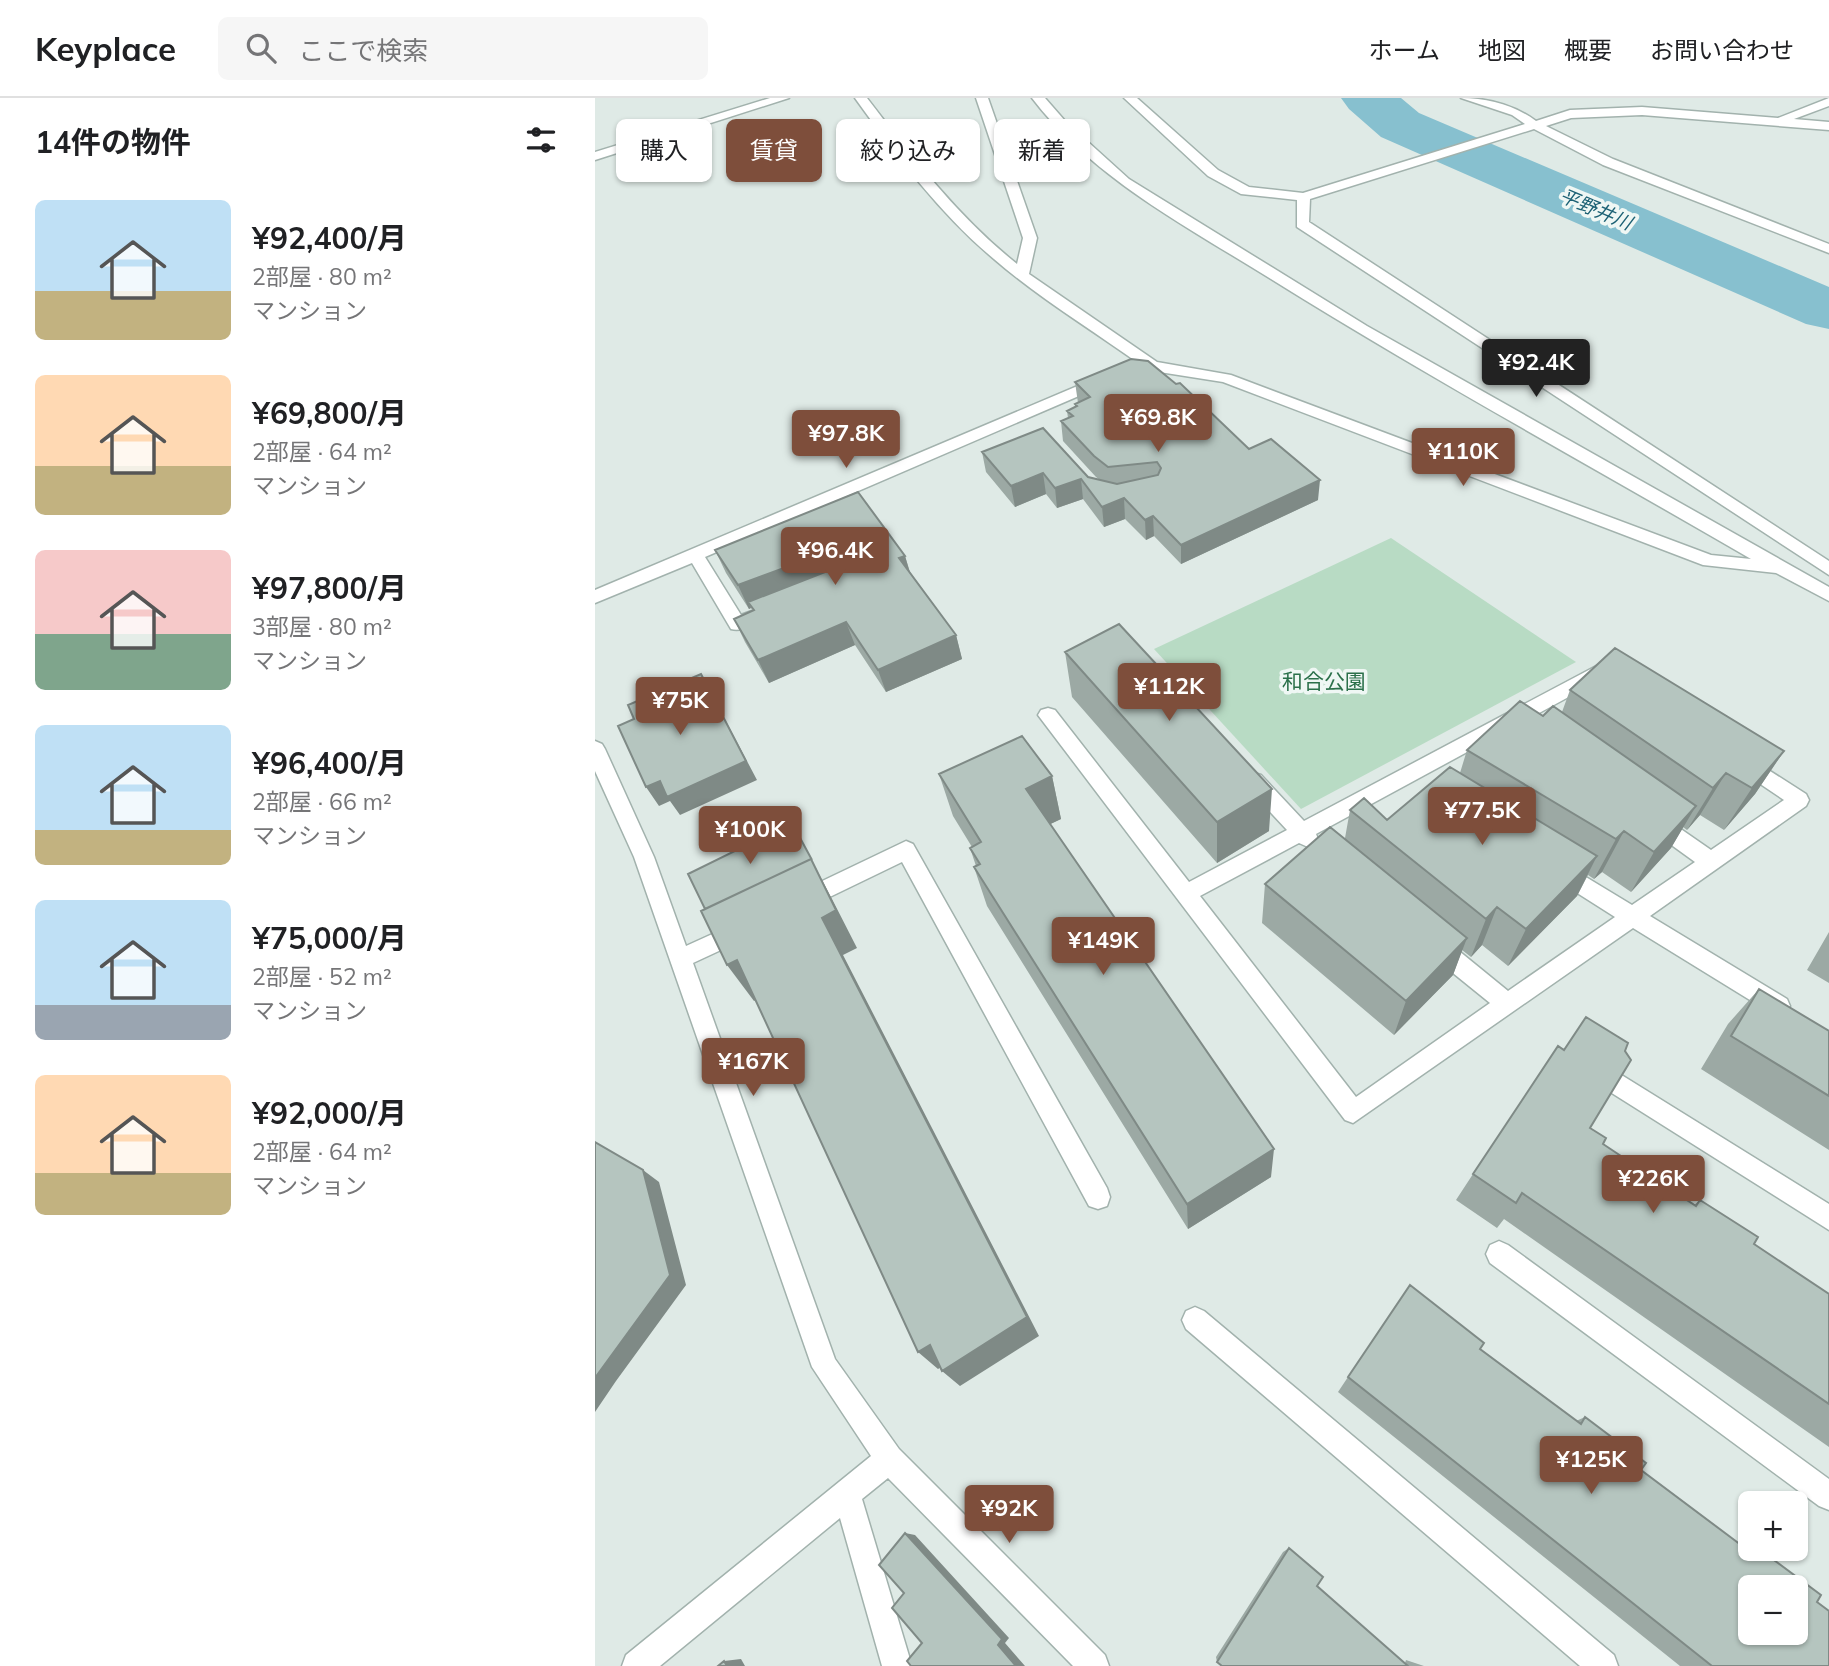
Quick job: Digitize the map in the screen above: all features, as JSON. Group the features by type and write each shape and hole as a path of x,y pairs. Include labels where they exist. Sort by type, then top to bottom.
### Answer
{"street":[{"path":"595,156 783,98"},
{"path":"861,98 930,189 992,253 1153,366"},
{"path":"982,98 1030,238 1022,275"},
{"path":"1038,98 1062,125 1124,182 1362,329 1829,596"},
{"path":"1129,98 1213,173 1246,191 1304,197 1570,114 1642,111 1829,125"},
{"path":"1467,98 1516,112 1533,124 1608,162 1829,249"},
{"path":"1776,122 1829,102"},
{"path":"1304,197 1302,224 1829,569"},
{"path":"595,597 1030,418 1111,377 1153,366 1226,377 1709,561 1779,567"},
{"path":"695,554 737,624 775,610"},
{"path":"1185,894 1605,668 1617,676"},
{"path":"1048,715 1353,1112 1799,800 1730,753"},
{"path":"1511,719 1533,735"},
{"path":"595,749 644,857 825,1367 890,1459 1094,1666"},
{"path":"1237,762 1300,832 1321,849"},
{"path":"1405,776 1428,790"},
{"path":"1644,814 1710,862"},
{"path":"780,911 905,850 1098,1197"},
{"path":"1542,860 1794,1016"},
{"path":"680,959 755,923"},
{"path":"1424,936 1507,1004"},
{"path":"1615,1082 1829,1218"},
{"path":"1499,1254 1829,1496"},
{"path":"1195,1320 1603,1666"},
{"path":"638,1666 890,1459"},
{"path":"847,1495 897,1666"}],"green space":[{"name":"和合公園","path":"1391,538 1576,662 1301,809 1154,649"}],"building":[{"path":"1131,359 1148,361 1176,384 1180,383 1249,449 1271,439 1320,480 1181,545 1153,516 1145,520 1124,498 1102,507 1081,479 1055,488 1043,473 1011,486 982,452 1043,428 1088,477 1117,484 1158,475 1161,468 1157,462 1108,467 1061,421 1073,416 1067,411 1077,406 1075,404 1090,397 1075,382"},
{"path":"858,492 905,556 899,558 956,635 878,670 846,622 758,660 734,619 754,610 748,602 874,553 879,546 875,540 860,540 738,585 715,550"},
{"path":"1119,624 1272,789 1217,822 1065,652"},
{"path":"1615,648 1784,751 1752,788 1726,773 1713,788 1570,690"},
{"path":"701,674 746,761 667,797 660,781 646,787 618,726 634,719 628,705"},
{"path":"1520,701 1543,716 1553,706 1696,806 1654,852 1624,831 1616,839 1467,750"},
{"path":"1022,736 1052,776 1026,789 1274,1149 1187,1204 974,867 980,864 970,848 981,842 939,774"},
{"path":"1450,767 1597,856 1526,929 1497,907 1486,919 1350,810 1364,798 1387,820"},
{"path":"792,823 812,860 705,909 688,874"},
{"path":"1330,827 1467,938 1406,1001 1265,884"},
{"path":"811,859 836,910 822,918 1027,1317 942,1371 930,1345 918,1352 737,960 727,965 701,911"},
{"path":"1759,989 1829,1031 1829,1096 1731,1036"},
{"path":"1586,1017 1628,1043 1625,1051 1631,1060 1590,1128 1606,1138 1603,1144 1696,1206 1700,1200 1758,1237 1754,1244 1829,1294 1829,1404 1522,1193 1516,1203 1473,1174 1558,1046 1564,1050"},
{"path":"595,1142 643,1170 670,1275 595,1378"},
{"path":"1410,1285 1484,1343 1480,1349 1581,1424 1585,1417 1646,1463 1641,1470 1738,1543 1738,1561 1775,1561 1794,1575 1738,1575 1738,1645 1808,1645 1808,1585 1821,1595 1817,1602 1829,1611 1829,1666 1712,1666 1348,1377"},
{"path":"905,1533 1002,1639 998,1645 1016,1666 911,1666 907,1661 922,1643 892,1608 904,1593 879,1565"},
{"path":"1289,1548 1323,1577 1317,1586 1408,1666 1222,1666 1217,1662"}],"waterway":[{"name":"平野井川","path":"1368,98 1400,125 1829,310"}]}
